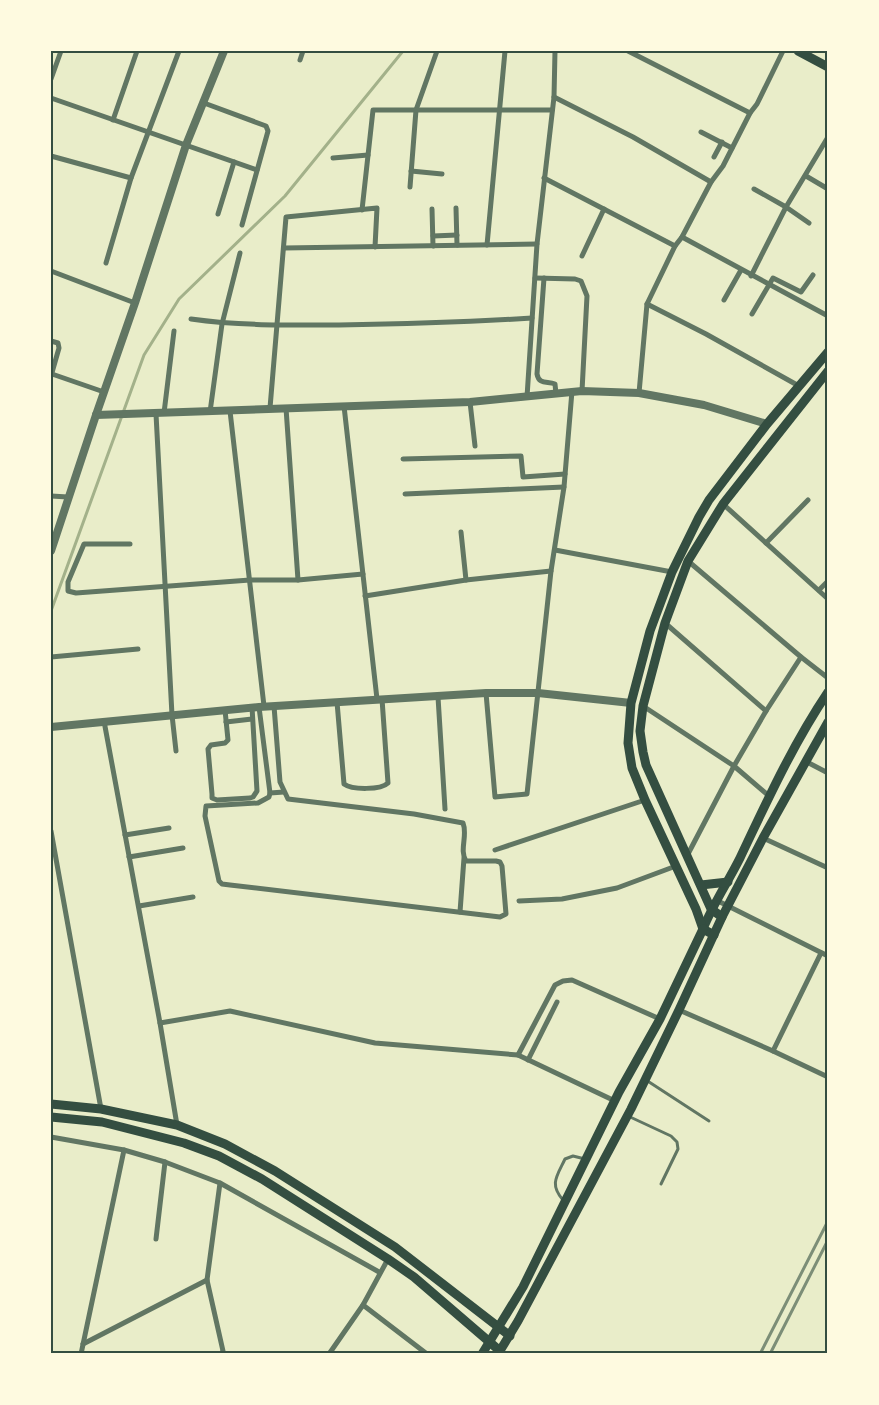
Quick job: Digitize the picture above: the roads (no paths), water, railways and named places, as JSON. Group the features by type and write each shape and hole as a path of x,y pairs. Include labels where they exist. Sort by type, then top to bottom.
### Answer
{"main road":[{"path":"798,51 828,67"},
{"path":"714,935 703,929 696,909 632,768 629,756 628,732 631,703 650,631 672,572 709,500 767,424 828,352"},
{"path":"722,917 711,909 688,854 674,828 646,765 640,731 644,706 664,624 688,561 723,504 828,371"},
{"path":"482,1354 523,1287 615,1101 660,1019 711,909 728,882 795,746 828,692"},
{"path":"51,1117 102,1122 184,1143 219,1156 262,1179 414,1277 499,1352 510,1336 628,1116 722,917 763,838 828,722"},
{"path":"701,885 728,882"},
{"path":"51,1104 101,1109 177,1125 225,1144 275,1171 395,1247 510,1336"},
{"path":"219,1156 225,1144"}],"street":[{"path":"51,79 61,51"},
{"path":"113,120 137,51"},
{"path":"106,263 131,178 179,51"},
{"path":"51,551 53,538 135,303 186,145 224,51"},
{"path":"300,60 302,51"},
{"path":"410,186 416,110 437,51"},
{"path":"487,245 505,51"},
{"path":"527,397 537,244 554,97 555,51"},
{"path":"628,51 750,113"},
{"path":"639,393 647,304 675,246 682,237 711,182 723,166 783,51"},
{"path":"554,97 633,137 711,182"},
{"path":"51,98 257,170"},
{"path":"204,103 266,126 268,131 242,225"},
{"path":"362,210 373,110 552,110"},
{"path":"701,132 732,148"},
{"path":"752,276 786,207 828,136"},
{"path":"714,157 722,142"},
{"path":"332,158 368,155"},
{"path":"51,156 131,178"},
{"path":"218,214 234,162"},
{"path":"411,171 442,174"},
{"path":"806,176 828,188"},
{"path":"544,178 675,246"},
{"path":"754,189 786,207 809,223"},
{"path":"270,408 286,217 377,208 375,247"},
{"path":"456,208 457,245"},
{"path":"432,209 433,246"},
{"path":"582,256 604,209"},
{"path":"433,236 457,235"},
{"path":"682,237 828,316"},
{"path":"284,248 537,244"},
{"path":"210,412 222,324 240,253"},
{"path":"724,300 741,270"},
{"path":"51,271 135,303"},
{"path":"752,314 773,278 799,291 803,291 813,275"},
{"path":"535,278 575,279 581,281 585,289 587,296 582,391"},
{"path":"544,278 537,374 542,382 556,384 556,394"},
{"path":"788,293 792,286"},
{"path":"647,304 706,334 799,386"},
{"path":"190,319 222,324 277,326 440,323 532,318"},
{"path":"174,331 160,413 172,715 176,751"},
{"path":"51,341 58,343 59,348 52,375 104,392"},
{"path":"96,415 470,402 582,391 639,393 704,405 767,424"},
{"path":"486,693 495,797 527,794 551,572 564,487 572,392"},
{"path":"470,402 475,446"},
{"path":"337,702 344,784 348,788 376,788 385,786 388,783 379,699 365,596 344,406"},
{"path":"286,408 298,580"},
{"path":"230,411 250,580 258,707 270,793 267,799 258,803 206,806 205,816 217,879 222,884 504,916 507,911 500,862 471,862 466,861 464,857"},
{"path":"403,459 521,456 523,477 565,474"},
{"path":"405,494 564,487"},
{"path":"51,496 68,497"},
{"path":"766,543 808,500"},
{"path":"723,504 828,600"},
{"path":"461,532 466,580"},
{"path":"130,544 84,544 68,582 68,591 76,593 250,580 298,580 363,574"},
{"path":"555,550 672,572"},
{"path":"688,561 800,657 828,678"},
{"path":"365,596 466,580 551,572"},
{"path":"819,590 828,581"},
{"path":"664,624 766,711"},
{"path":"51,657 138,649"},
{"path":"688,854 734,766 800,657"},
{"path":"51,727 258,707 486,693 538,693 631,703"},
{"path":"438,697 445,809"},
{"path":"274,706 280,782 288,799 414,814 463,822 465,831 460,912"},
{"path":"644,706 734,766 769,796"},
{"path":"225,710 228,740 225,743 211,745 208,749 212,798 216,800 250,798 258,791 252,719 258,707"},
{"path":"226,722 252,719"},
{"path":"104,721 177,1125"},
{"path":"805,761 828,773"},
{"path":"270,793 284,792"},
{"path":"495,850 645,800"},
{"path":"125,835 169,828"},
{"path":"51,831 101,1109"},
{"path":"763,838 828,868"},
{"path":"129,857 183,848"},
{"path":"519,901 562,899 618,888 676,866"},
{"path":"138,906 193,897"},
{"path":"716,900 728,908 828,956"},
{"path":"772,1051 821,953"},
{"path":"518,1055 555,985 563,981 572,980 660,1019"},
{"path":"528,1060 557,1002"},
{"path":"679,1010 828,1077"},
{"path":"160,1023 230,1011 375,1043 518,1055 615,1101"},
{"path":"51,1137 124,1150 165,1162 220,1183 379,1272"},
{"path":"80,1354 124,1150"},
{"path":"156,1240 165,1162"},
{"path":"220,1183 207,1280 223,1353"},
{"path":"329,1354 362,1305 388,1259"},
{"path":"83,1344 207,1280"},
{"path":"362,1305 427,1354"}],"lane":[{"path":"646,1079 709,1121"},
{"path":"628,1116 671,1136 677,1142 678,1149 661,1184"},
{"path":"565,1202 556,1192 555,1183 565,1160 573,1156 586,1160"}],"waterway":[{"path":"51,611 144,355 179,299 285,196 403,51"}],"railway":[{"path":"760,1354 828,1221"},
{"path":"770,1354 828,1240"}]}
